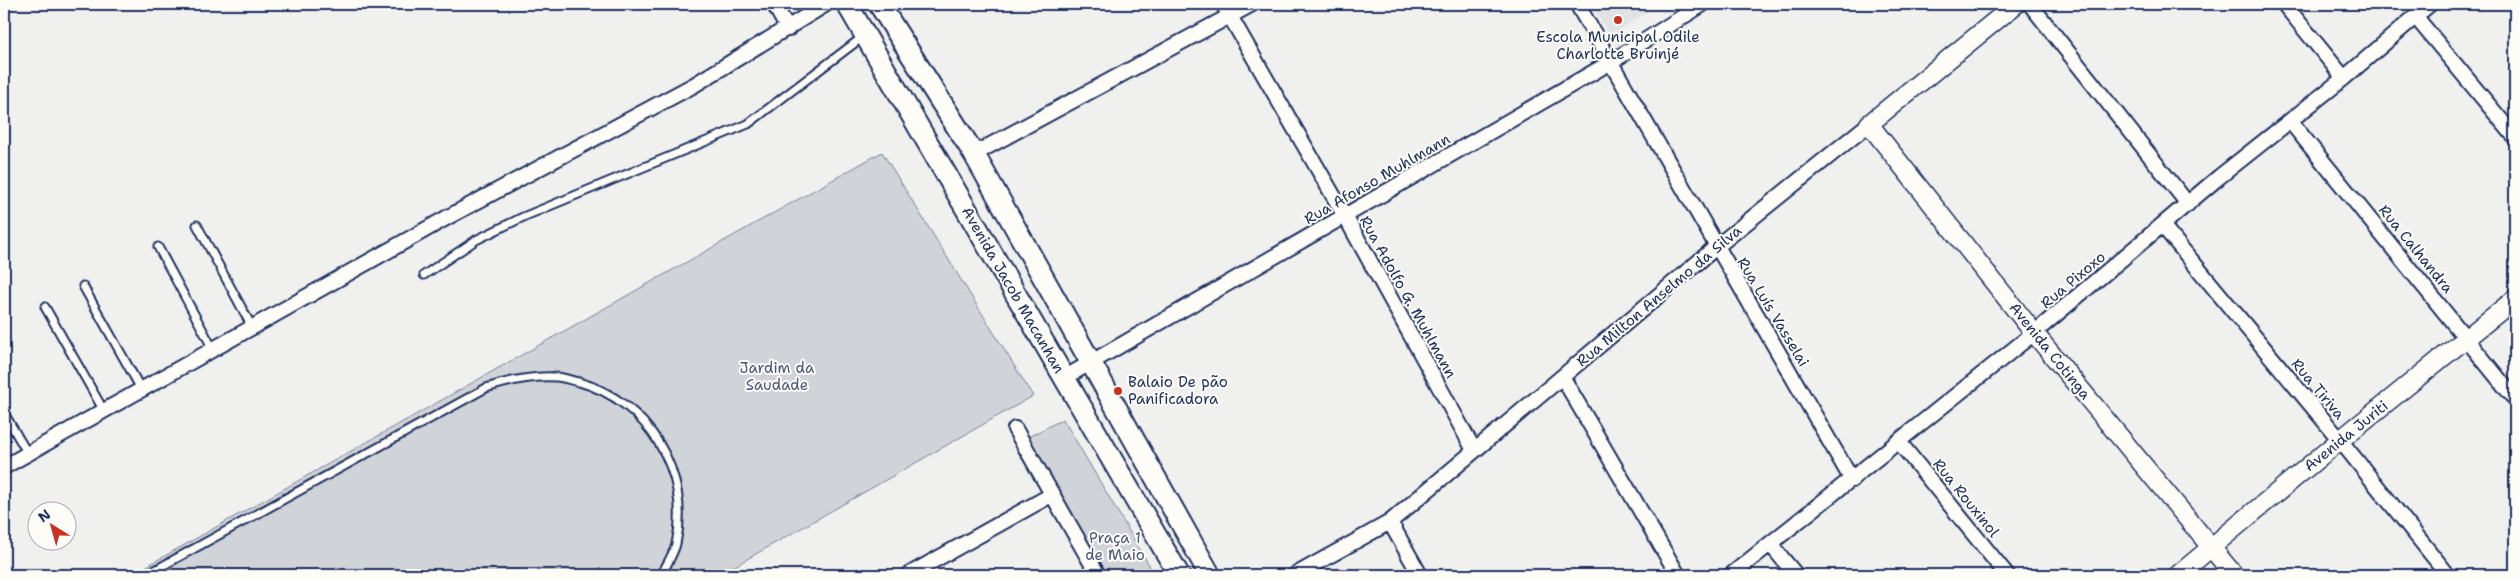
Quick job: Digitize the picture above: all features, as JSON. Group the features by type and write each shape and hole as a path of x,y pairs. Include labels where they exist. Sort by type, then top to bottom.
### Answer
{"main road":[{"name":"Avenida Jacob Macanhan","path":"847,4 1179,575"},
{"path":"862,4 862,30"},
{"path":"879,4 974,154 1210,575"}],"street":[{"path":"774,4 788,29"},
{"path":"4,467 559,156 694,85 826,4"},
{"name":"Rua Adolfo G. Muhlmann","path":"1223,4 1345,216 1474,450"},
{"path":"974,154 1252,4"},
{"name":"Rua Luís Vasselai","path":"1577,4 1852,480"},
{"name":"Rua Afonso Muhlmann","path":"1064,378 1090,361 1611,62 1703,4"},
{"name":"Rua Milton Anselmo da Silva","path":"1294,575 1390,522 1716,247 2016,4"},
{"path":"2030,4 2188,204"},
{"path":"2284,4 2344,78"},
{"name":"Rua Pixoxo","path":"1731,575 2034,334 2162,225 2344,78 2430,4"},
{"path":"2415,16 2515,137"},
{"name":"Rua Calhandra","path":"2290,121 2515,399"},
{"name":"Avenida Cotinga","path":"1869,124 2034,334 2234,575"},
{"name":"Rua Tiriva","path":"2162,225 2340,440 2448,575"},
{"name":"Avenida Juriti","path":"2178,575 2340,440 2515,299"},
{"path":"1563,378 1678,575"},
{"path":"1015,429 1098,575"},
{"name":"Rua Rouxinol","path":"1899,442 2008,575"},
{"path":"908,575 1052,494"},
{"path":"1390,522 1420,575"},
{"path":"1771,545 1796,575"}],"lane":[{"path":"424,276 476,240 523,217 748,124 862,30"},
{"path":"197,225 252,327"},
{"path":"158,246 213,349"},
{"path":"83,286 141,389"},
{"path":"45,307 104,411"},
{"path":"146,575 486,388 513,379 557,377 598,387 626,404 654,433 670,463 679,504 676,545 661,575"},
{"path":"4,413 28,454"}],"shaded area":[{"name":"Escola Municipal Odile Charlotte Bruinjé","path":"1591,4 1659,4 1610,36"}],"green space":[{"name":"Jardim da Saudade","path":"882,152 1033,396 719,575 131,575"},
{"name":"Praça 1 de Maio","path":"1063,419 1155,575 1107,575 1028,437"}],"place":[{"name":"Escola Municipal Odile Charlotte Bruinjé","path":"1618,20"},
{"name":"Balaio De pão Panificadora","path":"1118,391"}]}
